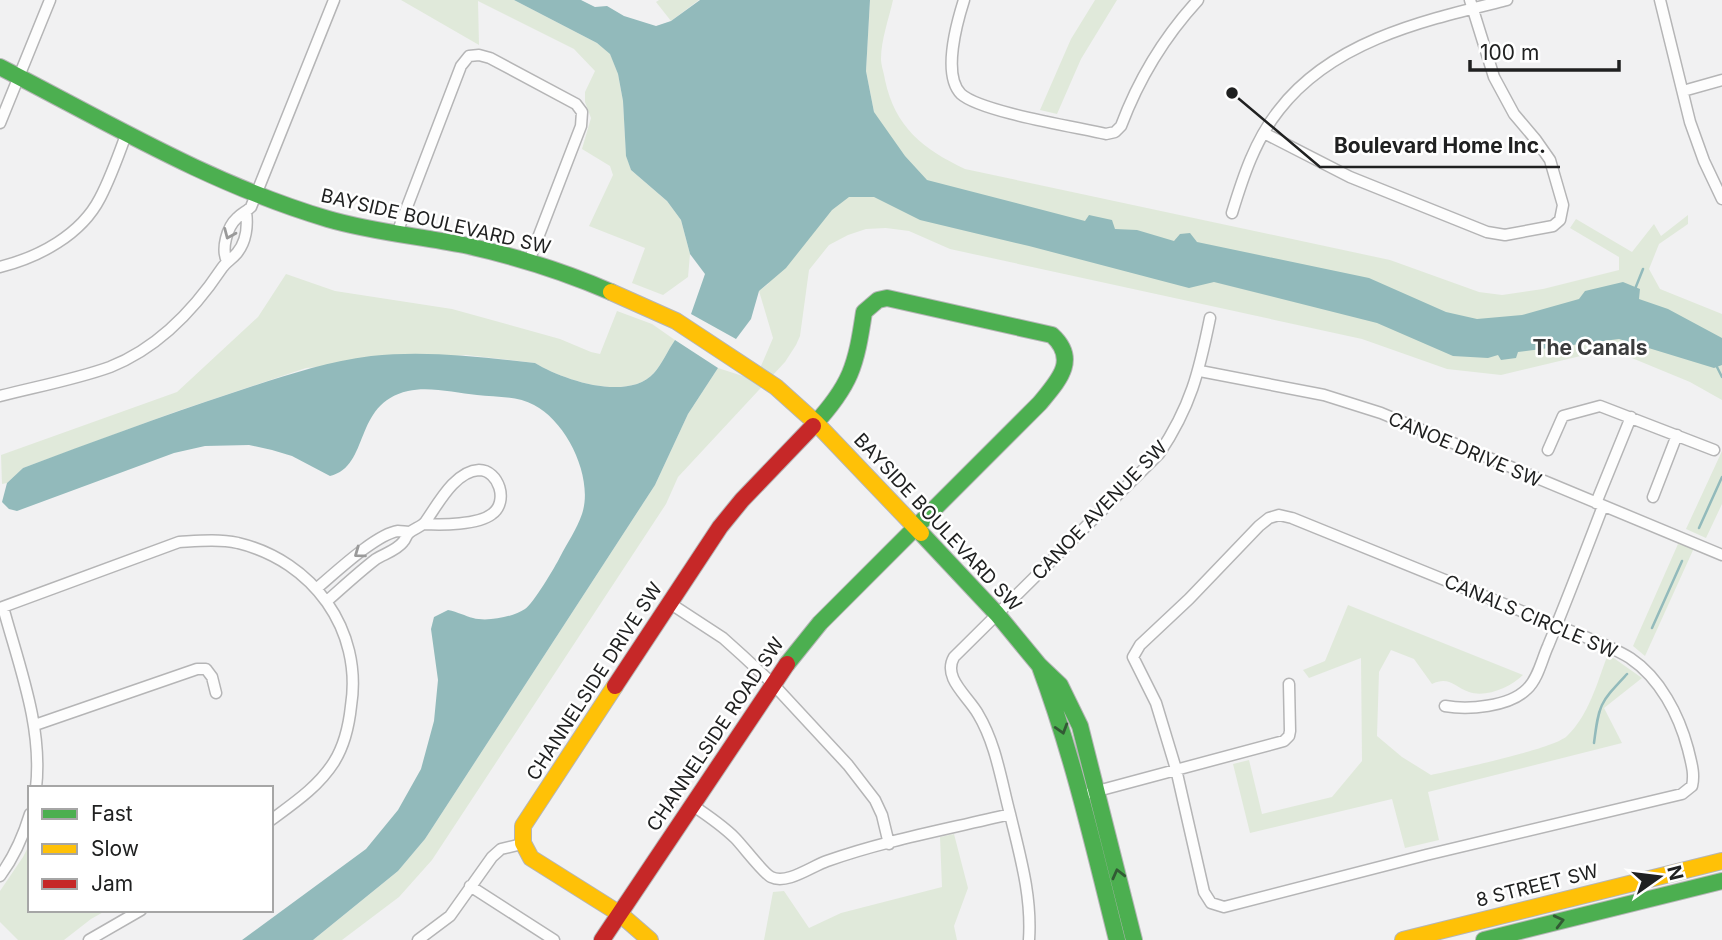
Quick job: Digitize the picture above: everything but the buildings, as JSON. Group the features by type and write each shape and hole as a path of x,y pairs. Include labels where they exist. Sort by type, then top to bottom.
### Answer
{"street":[{"path":"0,123 50,0"},
{"path":"227,261 223,252 226,240 236,219 246,212 255,195 334,0"},
{"path":"964,0 953,44 952,67 961,93 983,105 1106,134 1115,132 1121,126 1146,68 1198,0"},
{"path":"1232,212 1245,172 1279,108 1317,72 1349,51 1384,35 1471,4 1507,0"},
{"path":"1660,0 1703,162 1722,199"},
{"path":"1264,133 1350,177 1486,232 1505,235 1553,226 1560,220 1563,205 1550,160 1514,114 1494,77 1471,4"},
{"path":"397,233 461,66 469,56 479,55 576,104 582,113 581,126 529,261"},
{"name":"BAYSIDE BOULEVARD SW","path":"0,66 211,176 255,195 328,219 529,261 589,282 676,321 776,387 816,423 915,526 1060,685 1080,726 1134,940"},
{"path":"1683,91 1722,80"},
{"path":"0,267 41,253 60,241 89,215 100,198 127,132"},
{"path":"0,396 110,367 142,350 181,321 206,292 227,261 236,255 248,226 246,212"},
{"name":"CHANNELSIDE DRIVE SW","path":"522,844 523,827 720,527 742,499 816,423 846,386 858,357 864,312 878,300 887,298 1052,335 1060,340 1066,356 1065,367 1040,403 915,526"},
{"name":"CANOE AVENUE SW","path":"1010,814 986,728 953,680 949,668 954,657 1159,453 1175,430 1189,402 1200,371 1210,318"},
{"name":"CANOE DRIVE SW","path":"1200,371 1324,396 1381,413 1722,555"},
{"path":"1548,450 1563,416 1600,406 1714,450"},
{"path":"1445,706 1473,708 1493,704 1520,694 1533,681 1557,625 1631,417"},
{"path":"1653,498 1677,435"},
{"path":"327,601 379,558 402,544 409,532 424,524 454,484 468,472 481,470 494,476 500,488 501,501 494,513 479,520 440,525 424,524"},
{"name":"CANALS CIRCLE SW","path":"1275,515 1292,518 1557,625 1631,658 1652,678 1668,700 1685,739 1694,772 1692,786 1688,791 1224,907 1211,902 1204,892 1176,769 1156,703 1133,657 1140,645 1189,599 1259,526 1275,515"},
{"name":"CHANNELSIDE ROAD SW","path":"602,940 796,650 915,526"},
{"path":"316,589 374,543 397,531 409,532"},
{"path":"36,786 38,767 35,725 1,607 179,542 208,540 237,543 266,553 293,569 316,589 340,622 352,661 354,690 349,724 335,761 312,789 273,818"},
{"path":"671,604 723,638 772,683 868,789 882,815 889,844"},
{"name":"BAYSIDE BOULEVARD SW","path":"1039,665 1057,713 1081,795 1117,940"},
{"path":"35,725 197,669 206,669 212,677 216,693"},
{"path":"1081,795 1284,741 1290,731 1289,684"},
{"path":"692,805 716,821 767,874 777,879 789,878 825,862 889,844 1010,814 1028,895 1029,940"},
{"path":"0,876 24,834 28,821"},
{"path":"418,940 450,916 470,886 501,849 522,844 531,858 620,914 650,940"},
{"name":"8 STREET SW","path":"1403,940 1722,860"},
{"path":"1497,917 1498,938 1722,881"},
{"path":"470,886 554,940"},
{"path":"89,940 138,912"}],"green space":[{"path":"401,0 514,0 597,43 610,53 618,74 623,101 626,155 631,170 667,201 681,220 690,254 688,277 663,295 632,283 645,248 589,226 613,175 610,166 582,149 591,118 585,102 585,92 595,71 574,49 478,1 479,45"},
{"path":"699,0 671,21 656,2"},
{"path":"870,0 893,0 881,59 896,111 913,135 936,153 965,169 1390,260 1479,292 1502,295 1543,289 1619,270 1619,257 1570,228 1576,219 1632,252 1654,224 1661,236 1688,215 1688,224 1659,244 1649,269 1660,289 1722,314 1722,400 1690,382 1610,349 1501,375 1447,369 1362,339 950,249 909,231 866,229 848,235 829,245 809,270 800,336 785,362 678,477 666,504 432,860 399,897 342,940 313,940 398,871 425,839 655,485 688,414 718,368 755,380 773,338 759,291 768,284 874,112 866,71"},
{"path":"1095,0 1117,0 1081,59 1057,114 1040,110 1071,39"},
{"path":"286,274 335,291 452,309 560,339 600,354 617,311 652,324 675,340 654,373 643,382 628,386 595,385 562,376 535,363 466,355 306,368 175,412 23,468 7,483 2,484 1,455 177,392 258,317"},
{"path":"1722,451 1722,504 1706,538 1686,529"},
{"path":"1678,544 1694,548 1645,656 1633,646"},
{"path":"1348,605 1523,675 1498,690 1483,694 1469,692 1447,681 1432,684 1414,659 1391,650 1379,672 1377,736 1402,757 1431,775 1524,753 1567,736 1587,708 1608,654 1642,678 1604,708 1622,743 1428,792 1439,840 1405,848 1392,799 1250,833 1233,764 1249,760 1262,814 1332,797 1362,761 1361,658 1309,678 1303,670 1325,661"},
{"path":"954,834 968,888 954,926 957,940 764,940 773,892 784,891 809,928 841,913 942,887 940,837"},
{"path":"28,847 28,912 103,912 64,940 18,940 0,922 0,891"}],"water":[{"path":"514,0 581,0 595,7 607,6 624,16 656,26 671,21 700,0 870,0 866,71 874,112 905,156 927,180 1085,221 1089,215 1112,220 1115,229 1137,230 1174,241 1180,234 1190,233 1197,242 1369,278 1446,312 1477,319 1522,315 1579,299 1585,291 1623,282 1640,289 1639,299 1668,309 1722,338 1722,365 1714,368 1619,339 1518,352 1516,358 1501,360 1498,355 1488,358 1453,356 1377,323 1214,282 1189,288 920,220 874,197 849,197 832,210 786,268 759,291 751,319 736,339 691,314 705,274 690,254 681,220 667,201 631,170 626,156 623,101 618,74 610,54 597,43"},
{"path":"675,340 718,368 688,414 655,485 425,839 398,871 313,940 242,940 366,849 398,810 421,769 434,721 438,680 431,629 434,617 448,610 473,618 492,619 514,614 529,606 554,569 582,514 584,484 575,452 557,424 546,413 528,402 506,397 416,390 390,398 378,408 352,460 343,470 330,476 292,456 249,445 205,446 174,453 17,511 9,509 2,502 7,483 23,468 101,439 266,382 336,362 392,354 473,357 535,363 578,381 612,387 628,386 643,382 654,373"}],"waterway":[{"path":"1635,289 1643,269"},
{"path":"1717,367 1722,377"},
{"path":"1699,528 1722,477"},
{"path":"1652,628 1682,561"},
{"path":"1594,743 1602,704 1627,674"}],"traffic: fast":[{"path":"0,67 161,151 285,205 379,231 501,254 557,271 611,292"},
{"path":"787,664 820,623 1040,403 1063,370 1064,353 1052,335 887,298 878,300 864,312 858,347 844,386 813,426"},
{"path":"921,533 1060,685 1080,726 1134,940"},
{"path":"1040,667 1073,768 1117,940"},
{"path":"1484,940 1722,881"}],"traffic: slow":[{"path":"611,292 676,321 776,387 816,423 921,533"},
{"path":"615,686 523,826 523,843 531,858 620,914 650,940"},
{"path":"1403,940 1722,861"}],"traffic: jam":[{"path":"615,686 720,527 742,500 813,426"},
{"path":"602,940 787,664"}],"place":[{"name":"Boulevard Home Inc.","path":"1232,93"}],"district":[{"name":"The Canals","path":"1590,348"}]}
